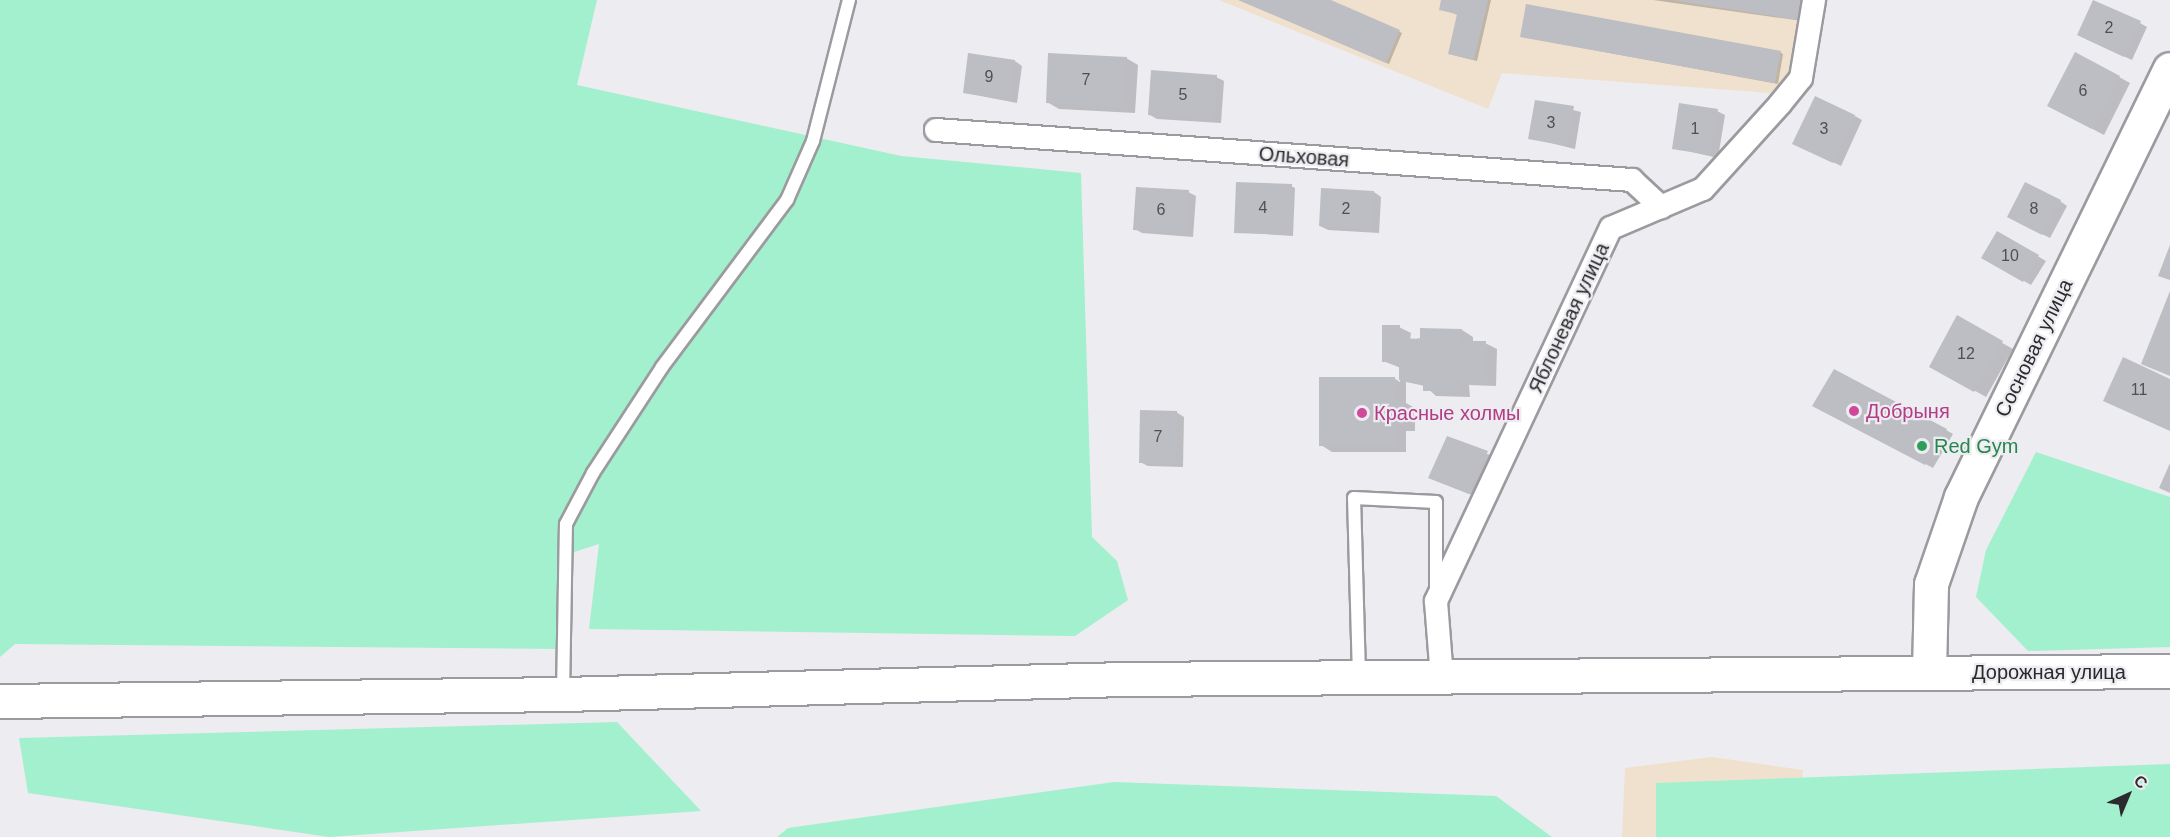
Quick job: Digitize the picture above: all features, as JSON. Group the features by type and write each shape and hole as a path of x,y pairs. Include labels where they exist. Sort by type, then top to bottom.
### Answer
{"main road":[{"name":"Сосновая улица","path":"1929,673 1930,584 1961,497 2170,69"},
{"name":"Дорожная улица","path":"0,701 563,694 1720,672 2170,671"}],"street":[{"name":"Яблоневая улица","path":"1442,678 1436,601 1611,228 1703,189 1801,78 1814,0"},
{"name":"Ольховая","path":"936,130 1632,180 1661,207"}],"lane":[{"path":"563,694 566,524 593,473 662,367 787,200 813,141 849,0"},
{"path":"1359,678 1354,498 1436,502 1436,601"}],"shaded area":[{"path":"1219,0 1809,0 1789,80 1771,93 1502,73 1488,109"},
{"path":"1712,757 1803,770 1799,837 1622,837 1625,768"}],"green space":[{"path":"0,0 597,0 577,85 901,156 1081,173 1092,537 1117,561 1128,600 1075,636 589,629 599,544 565,555 562,649 15,644 0,657"},
{"path":"2036,452 2170,497 2170,647 2028,651 1976,597 1986,550"},
{"path":"617,722 701,811 329,837 28,793 19,738"},
{"path":"2170,764 2170,837 1656,837 1656,783"},
{"path":"1114,782 1496,796 1552,837 777,837 788,828"}],"building":[{"path":"1238,0 1331,0 1400,30 1386,63"},
{"path":"1441,0 1488,0 1474,60 1448,54 1457,14 1439,10"},
{"path":"1672,0 1802,0 1799,20"},
{"path":"2093,0 2141,21 2124,57 2077,35"},
{"path":"1526,4 1781,51 1775,83 1520,37"},
{"path":"2075,52 2120,76 2092,129 2047,106"},
{"path":"968,53 1015,60 1010,100 963,93"},
{"path":"1048,53 1127,57 1124,107 1046,103"},
{"path":"1151,70 1217,75 1214,120 1148,115"},
{"path":"1815,96 1855,115 1833,163 1792,144"},
{"path":"1535,100 1574,106 1567,146 1528,139"},
{"path":"1679,103 1718,109 1710,155 1672,149"},
{"path":"1236,182 1292,184 1290,235 1234,233"},
{"path":"2025,182 2061,200 2042,235 2007,217"},
{"path":"1136,187 1189,190 1186,233 1133,230"},
{"path":"1321,188 1374,191 1372,230 1319,226"},
{"path":"1997,231 2039,255 2023,282 1981,258"},
{"path":"2170,245 2170,280 2158,276"},
{"path":"2170,291 2170,376 2141,364"},
{"path":"1957,315 2003,341 1974,392 1929,367"},
{"name":"Красные холмы","path":"1382,325 1400,325 1399,338 1420,339 1420,328 1462,329 1461,341 1486,341 1485,380 1458,380 1459,391 1423,391 1423,380 1399,380 1399,362 1382,362"},
{"path":"2123,357 2170,379 2170,431 2103,401"},
{"path":"1834,369 1947,429 1925,465 1812,406"},
{"name":"Красные холмы","path":"1319,377 1395,377 1394,400 1404,400 1404,425 1395,425 1395,446 1319,446"},
{"path":"1140,410 1177,411 1176,463 1139,463"},
{"path":"1447,436 1488,451 1469,494 1428,478"},
{"path":"2170,463 2170,493 2159,488"}],"place":[{"name":"Добрыня","path":"1854,411"},
{"name":"Красные холмы","path":"1362,413"},
{"name":"Red Gym","path":"1922,446"}]}
